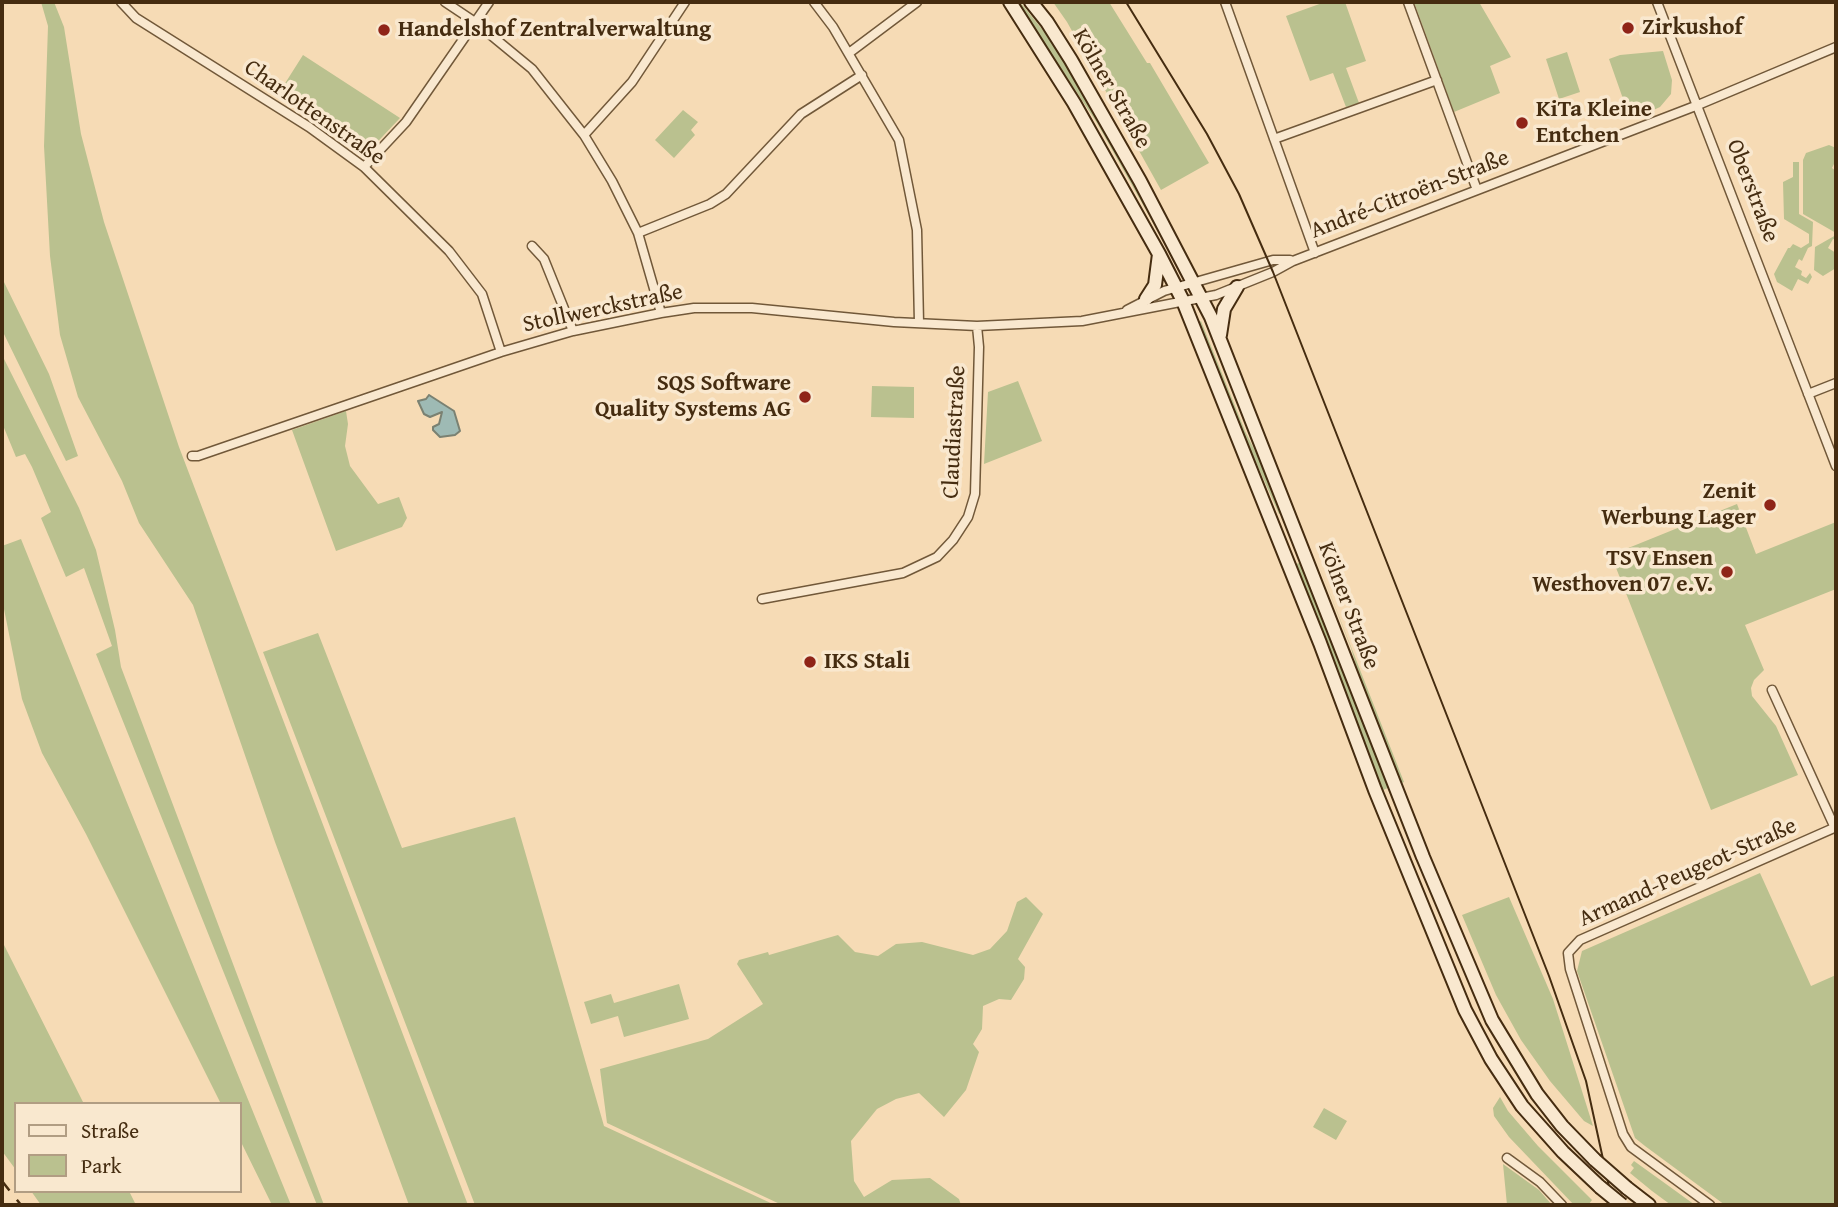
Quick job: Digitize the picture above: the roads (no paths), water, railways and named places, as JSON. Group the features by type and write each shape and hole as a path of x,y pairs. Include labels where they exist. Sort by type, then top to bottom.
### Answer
{"main road":[{"name":"Kölner Straße","path":"1010,2 1074,103 1183,302 1281,545 1375,790 1465,1010 1491,1059 1522,1106 1563,1152 1622,1205"},
{"name":"Kölner Straße","path":"1031,2 1071,60 1202,298 1423,857 1483,1001 1507,1048 1562,1126 1595,1160 1649,1205"},
{"path":"1146,299 1155,285 1159,254"},
{"path":"1219,338 1224,309 1237,287"},
{"path":"1281,545 1298,538"}],"street":[{"name":"Charlottenstraße","path":"121,2 136,18 309,127 364,167 421,220 482,294 501,352"},
{"path":"445,2 475,22 532,69 584,135 612,181 638,233 661,313"},
{"path":"364,167 406,122 489,2"},
{"path":"584,135 632,82 685,2"},
{"path":"814,2 833,27 899,139 917,230 919,323"},
{"path":"849,53 918,2"},
{"path":"1225,2 1315,253"},
{"path":"1408,2 1477,190"},
{"name":"Oberstraße","path":"1657,2 1836,466"},
{"name":"André-Citroën-Straße","path":"1202,298 1237,287 1293,261 1698,105 1836,47"},
{"path":"638,233 710,204 726,194 801,114 862,75"},
{"path":"1274,139 1437,80"},
{"path":"532,246 544,259 573,331"},
{"name":"André-Citroën-Straße","path":"1195,283 1273,260 1293,261"},
{"name":"Stollwerckstraße","path":"1122,313 1146,299 1195,283"},
{"name":"Stollwerckstraße","path":"192,456 501,352 573,331 661,313 694,309 752,308 977,326 1082,321 1202,298"},
{"name":"Claudiastraße","path":"762,600 903,573 937,557 953,540 968,517 975,494 979,347 977,326"},
{"path":"1808,394 1836,383"},
{"name":"Armand-Peugeot-Straße","path":"1710,1205 1631,1147 1623,1134 1570,969 1568,953 1580,940 1835,828 1772,690"},
{"path":"1507,1157 1541,1182 1562,1205"}],"water":[{"path":"429,395 454,411 460,431 455,435 440,437 433,430 433,427 439,424 442,412 430,417 424,414 418,401"}],"tram line":[{"path":"1126,2 1207,134 1239,194 1273,272 1549,976 1586,1081 1613,1205"}],"railway":[{"path":"2,1181 21,1205"}],"place":[{"name":"Zirkushof","path":"1628,28"},
{"name":"Handelshof Zentralverwaltung","path":"384,30"},
{"name":"KiTa Kleine Entchen","path":"1522,123"},
{"name":"SQS Software Quality Systems AG","path":"805,397"},
{"name":"Zenit Werbung Lager","path":"1770,505"},
{"name":"TSV Ensen Westhoven 07 e.V.","path":"1727,572"},
{"name":"IKS Stali","path":"810,662"}]}
